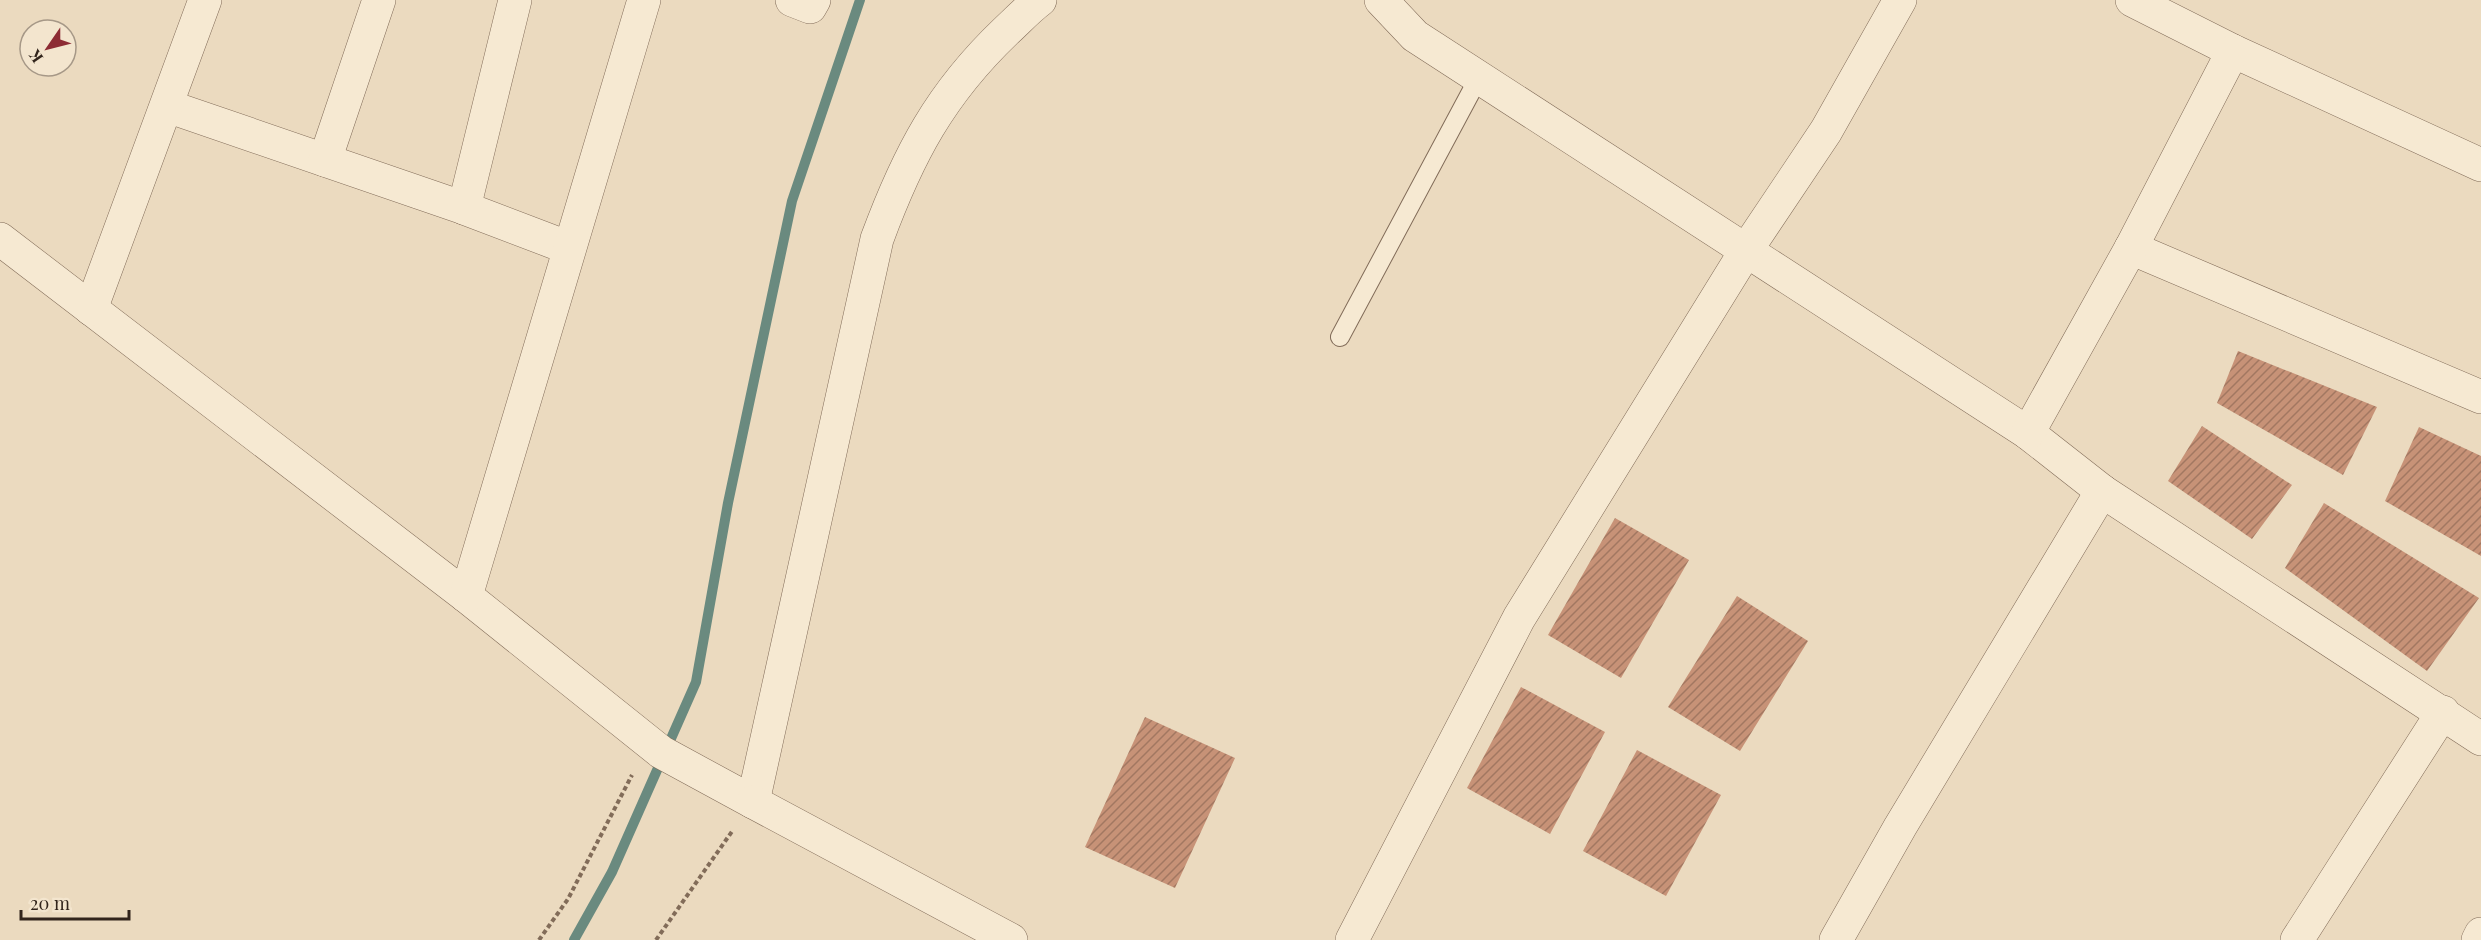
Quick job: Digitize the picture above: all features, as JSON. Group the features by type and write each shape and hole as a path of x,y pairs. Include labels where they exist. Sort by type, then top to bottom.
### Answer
{"street":[{"path":"91,309 205,0"},
{"path":"325,160 379,0"},
{"path":"464,208 515,0"},
{"path":"466,596 568,248 644,0"},
{"path":"792,0 810,7 814,0"},
{"path":"753,802 877,240 899,179 931,120 977,59 1040,0"},
{"path":"1381,0 1415,36 2028,433 2102,491 2481,739"},
{"path":"1352,940 1519,618 1747,249 1826,131 1900,0"},
{"path":"2132,0 2233,51 2481,165"},
{"path":"2028,433 2131,248 2233,51"},
{"path":"167,106 464,208 568,248"},
{"path":"0,239 466,596 655,747 704,776 1011,940"},
{"path":"2131,248 2481,397"},
{"path":"1836,940 1906,816 2102,491"},
{"path":"2297,940 2443,712"},
{"path":"2478,940 2481,934"}],"lane":[{"path":"1340,337 1479,77"}],"path":[{"path":"539,940 568,899 655,747"},
{"path":"656,940 753,802"}],"building":[{"path":"2238,351 2377,407 2343,475 2217,403"},
{"path":"2202,426 2292,485 2252,539 2168,481"},
{"path":"2419,427 2481,456 2481,556 2385,501"},
{"path":"2324,503 2479,598 2427,671 2285,568"},
{"path":"1615,518 1689,560 1621,678 1548,635"},
{"path":"1737,596 1808,641 1740,751 1668,707"},
{"path":"1521,687 1605,732 1550,834 1467,788"},
{"path":"1145,717 1235,758 1175,888 1085,847"},
{"path":"1637,750 1721,795 1666,896 1583,851"}],"waterway":[{"path":"574,940 612,872 696,682 728,503 792,201 860,0"}]}
